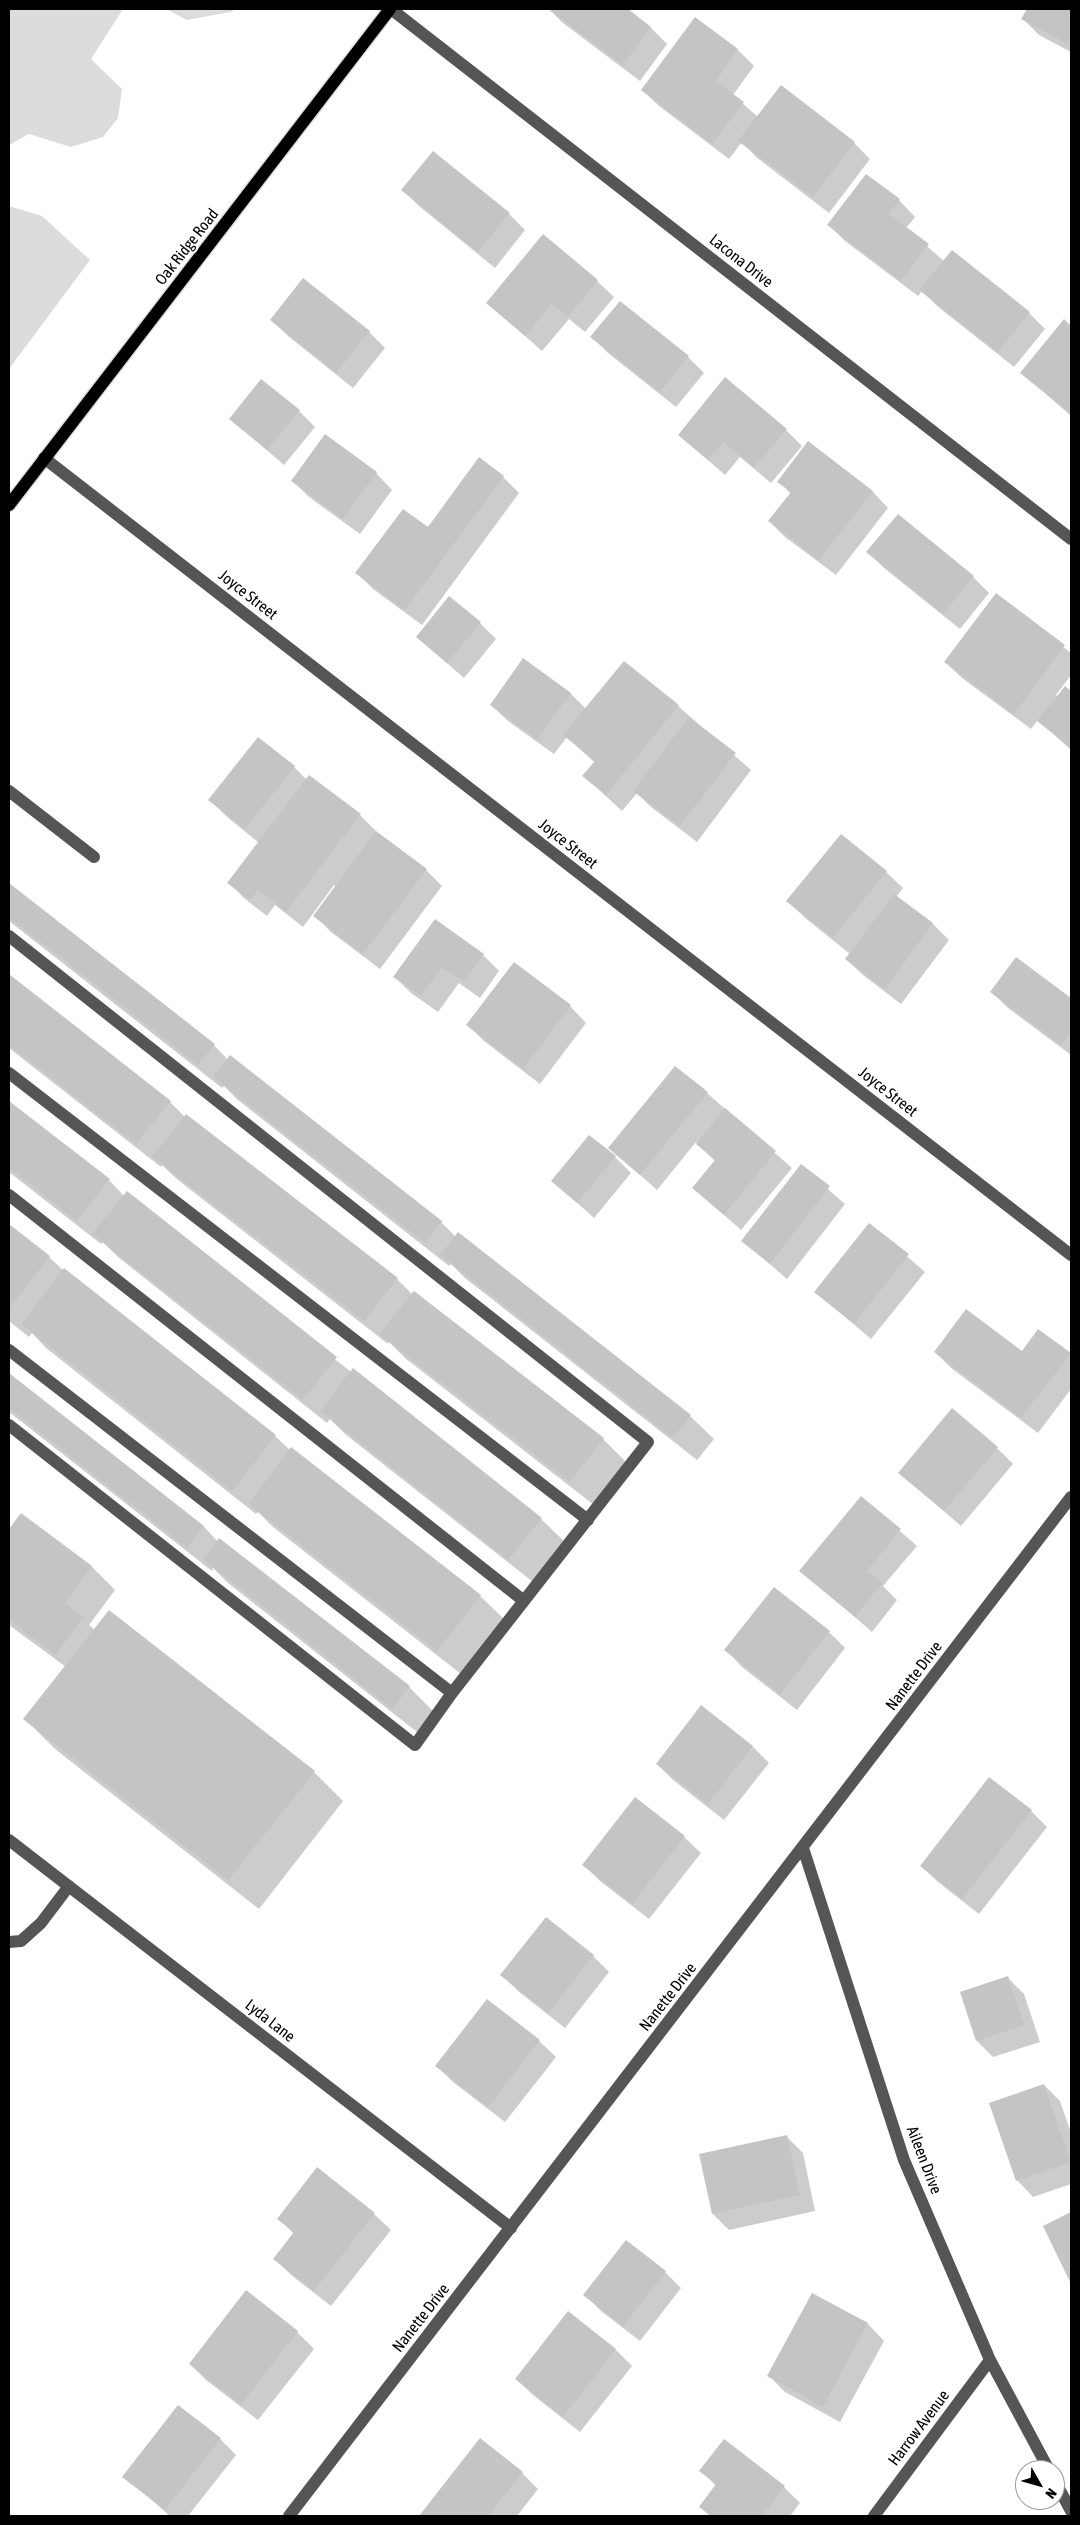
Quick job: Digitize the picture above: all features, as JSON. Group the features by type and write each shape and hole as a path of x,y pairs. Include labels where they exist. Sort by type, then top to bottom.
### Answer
{"main road":[{"name":"Oak Ridge Road","path":"9,505 391,9"}],"street":[{"name":"Lacona Drive","path":"391,9 1071,540"},
{"name":"Joyce Street","path":"44,458 1071,1255"},
{"path":"9,791 94,858"},
{"path":"9,936 648,1442 452,1693 414,1746 9,1424"},
{"path":"9,1073 588,1520"},
{"path":"9,1195 524,1601"},
{"path":"9,1350 452,1693"},
{"name":"Nanette Drive","path":"289,2516 1071,1497"},
{"name":"Lyda Lane","path":"9,1840 511,2228"},
{"name":"Aileen Drive","path":"803,1848 904,2160 990,2360 1044,2460"},
{"path":"9,1942 22,1941 35,1929 69,1886"},
{"name":"Harrow Avenue","path":"874,2516 990,2360"},
{"path":"1065,2500 1071,2511"}],"shaded area":[{"path":"9,9 123,9 91,59 122,89 118,118 103,137 71,147 29,134 9,145"},
{"path":"166,9 236,9 231,12 187,20"},
{"path":"9,206 42,216 90,260 9,369"}],"building":[{"path":"548,9 628,9 651,27 623,65"},
{"path":"1027,9 1071,9 1071,37 1068,44 1021,19"},
{"path":"695,17 738,49 716,81 744,102 712,144 641,90"},
{"path":"781,85 855,142 813,197 738,141"},
{"path":"433,151 510,213 478,252 401,190"},
{"path":"866,174 900,199 889,214 929,244 901,281 827,225"},
{"path":"543,234 598,280 568,317 552,304 525,336 486,303"},
{"path":"952,250 1030,312 998,352 919,290"},
{"path":"303,278 370,331 336,373 270,320"},
{"path":"620,301 689,356 660,392 590,337"},
{"path":"1064,319 1071,326 1071,414 1020,373"},
{"path":"725,377 787,429 754,467 723,442 708,460 678,435"},
{"path":"261,379 300,410 267,450 229,419"},
{"path":"325,434 377,472 343,519 291,481"},
{"path":"808,441 873,491 819,560 768,521 791,492 777,482"},
{"path":"479,457 504,476 405,610 355,573 403,509 428,527"},
{"path":"898,514 974,576 943,614 866,552"},
{"path":"996,593 1065,645 1014,714 944,662"},
{"path":"449,596 481,622 447,663 416,637"},
{"path":"523,658 571,693 537,739 490,705"},
{"path":"624,661 679,705 606,795 582,776 595,761 563,735"},
{"path":"1065,686 1071,691 1071,748 1037,721"},
{"path":"689,717 736,753 680,826 633,791"},
{"path":"258,737 295,766 245,829 208,800"},
{"path":"309,775 361,814 286,912 258,890 250,900 227,883"},
{"path":"376,831 427,869 363,954 313,916"},
{"path":"841,834 887,871 833,938 786,901"},
{"path":"9,883 215,1044 198,1065 9,917"},
{"path":"894,894 933,923 885,989 845,959"},
{"path":"435,919 484,954 464,982 442,967 421,996 393,977"},
{"path":"1016,957 1071,998 1071,1032 1061,1045 990,992"},
{"path":"514,962 571,1005 523,1069 466,1025"},
{"path":"9,974 171,1101 136,1144 9,1045"},
{"path":"230,1055 442,1221 425,1243 213,1077"},
{"path":"675,1066 708,1092 640,1175 608,1148"},
{"path":"9,1101 110,1179 77,1221 9,1168"},
{"path":"725,1108 776,1151 724,1215 692,1188 715,1160 696,1144"},
{"path":"186,1114 398,1278 364,1321 152,1157"},
{"path":"589,1135 616,1156 577,1203 551,1181"},
{"path":"801,1164 830,1186 770,1264 741,1241"},
{"path":"127,1191 337,1357 303,1400 92,1234"},
{"path":"869,1223 909,1254 854,1324 814,1292"},
{"path":"9,1224 50,1256 9,1309"},
{"path":"458,1232 691,1415 673,1438 440,1255"},
{"path":"64,1268 276,1435 232,1491 21,1324"},
{"path":"414,1291 604,1438 570,1482 379,1334"},
{"path":"966,1309 1022,1351 1038,1329 1071,1353 1021,1418 934,1352"},
{"path":"353,1368 542,1518 508,1560 320,1411"},
{"path":"9,1373 204,1526 187,1548 9,1408"},
{"path":"952,1408 998,1447 944,1511 898,1473"},
{"path":"291,1447 481,1595 437,1651 248,1504"},
{"path":"861,1496 901,1529 867,1571 882,1583 855,1617 799,1571"},
{"path":"21,1513 92,1566 65,1603 83,1617 56,1655 9,1620 9,1529"},
{"path":"219,1538 410,1686 392,1709 203,1559"},
{"path":"774,1587 830,1631 780,1694 724,1650"},
{"path":"109,1610 315,1771 228,1880 23,1719"},
{"path":"701,1705 753,1746 708,1804 656,1764"},
{"path":"989,1777 1032,1810 962,1899 920,1866"},
{"path":"635,1797 685,1836 632,1904 582,1865"},
{"path":"546,1917 594,1955 548,2013 500,1975"},
{"path":"1008,1976 1024,2025 976,2041 960,1992"},
{"path":"487,1999 540,2040 488,2107 435,2066"},
{"path":"1044,2084 1071,2162 1016,2181 989,2103"},
{"path":"787,2135 800,2195 712,2214 699,2154"},
{"path":"317,2167 375,2213 314,2291 273,2259 294,2232 277,2219"},
{"path":"1071,2212 1071,2284 1043,2226"},
{"path":"626,2240 666,2271 623,2326 583,2295"},
{"path":"246,2290 298,2331 241,2405 189,2364"},
{"path":"812,2293 868,2323 823,2407 767,2376"},
{"path":"568,2311 616,2349 563,2417 515,2379"},
{"path":"178,2405 221,2438 165,2510 122,2477"},
{"path":"480,2438 523,2472 488,2516 419,2516"},
{"path":"724,2439 785,2486 762,2516 711,2516 699,2507 716,2484 699,2471"}]}
